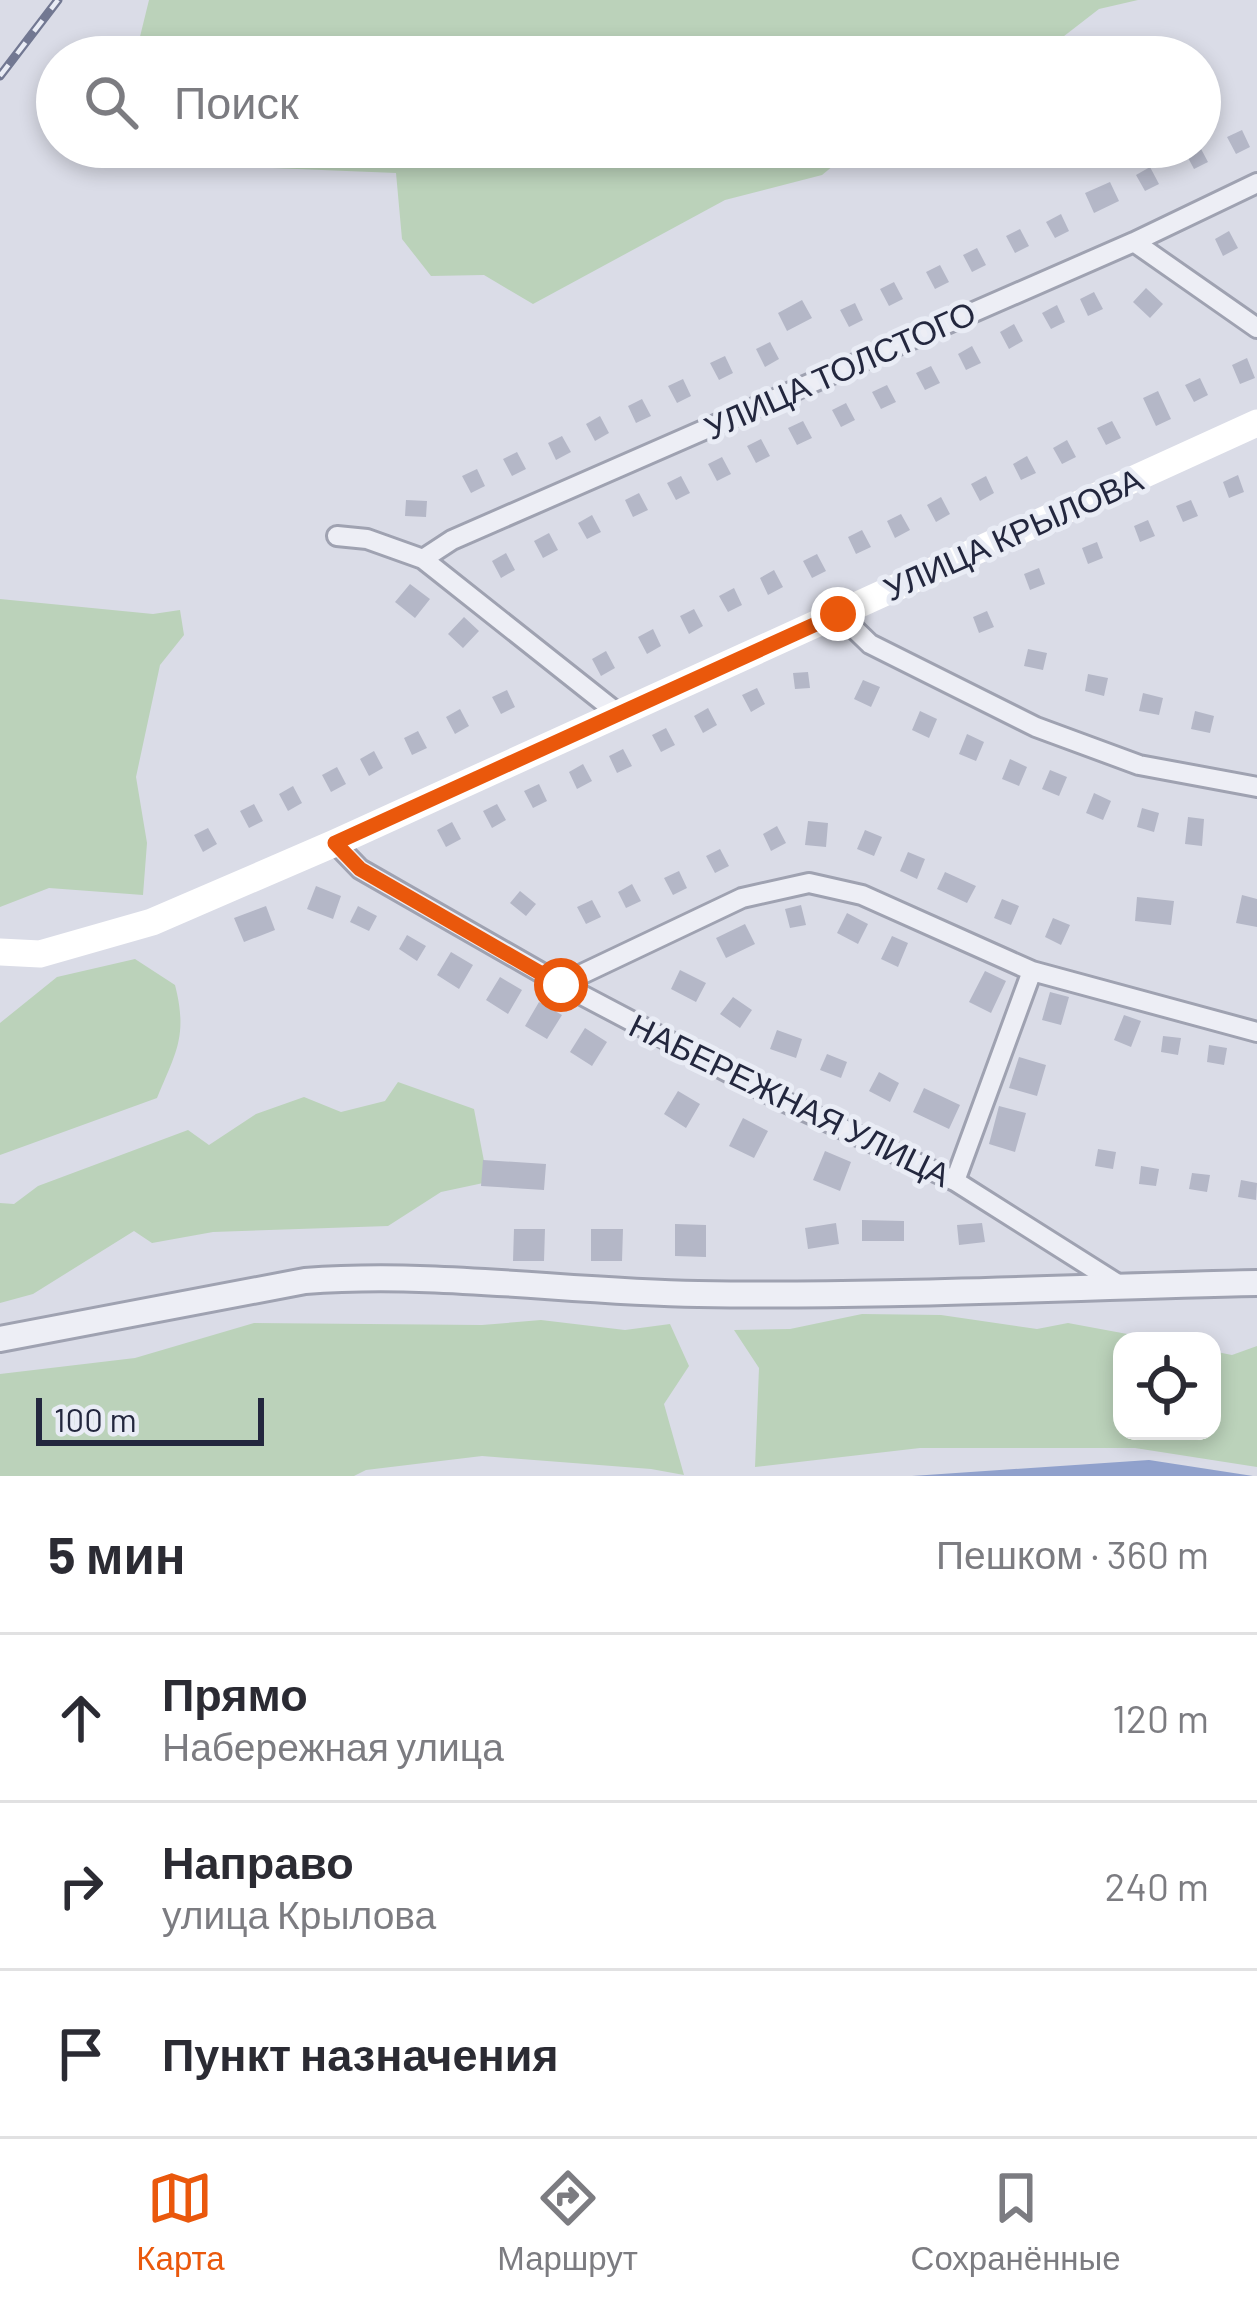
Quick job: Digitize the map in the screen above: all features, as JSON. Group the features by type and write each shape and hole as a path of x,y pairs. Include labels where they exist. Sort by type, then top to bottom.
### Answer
{"main road":[{"name":"УЛИЦА КРЫЛОВА","path":"0,952 40,954 152,922 1257,423"}],"street":[{"name":"УЛИЦА ТОЛСТОГО","path":"423,559 452,540 1134,242 1257,183"},
{"path":"1134,242 1257,328"},
{"path":"337,536 367,539 423,559 616,712"},
{"path":"838,614 870,644 1036,727 1139,765 1257,787"},
{"name":"НАБЕРЕЖНАЯ УЛИЦА","path":"335,843 360,869 561,985 781,1100 955,1181 1121,1286"},
{"path":"561,985 742,898 809,884 862,895 1032,971 1257,1031"},
{"path":"0,971 40,954"},
{"path":"955,1181 1032,971"},
{"path":"0,1339 305,1281 351,1277 433,1277 697,1294 1257,1283"}],"green space":[{"path":"149,0 1138,0 1099,9 1064,36 140,36"},
{"path":"274,168 830,168 822,175 725,200 533,304 484,275 431,276 402,239 396,173"},
{"path":"0,599 153,614 180,610 184,635 160,665 136,777 147,843 143,895 49,888 0,907"},
{"path":"135,959 175,985 179,1003 178,1043 157,1098 0,1155 0,1023 57,977"},
{"path":"398,1082 474,1109 488,1182 441,1192 388,1226 213,1232 152,1243 134,1231 33,1294 0,1303 0,1203 14,1204 38,1186 188,1130 209,1145 256,1114 304,1097 341,1112 385,1101"},
{"path":"862,1314 941,1315 1037,1329 1068,1323 1116,1332 1113,1440 1221,1440 1221,1353 1232,1355 1257,1346 1257,1467 1135,1448 920,1448 755,1467 759,1368 734,1330 790,1329"},
{"path":"541,1320 625,1330 670,1324 689,1366 664,1404 684,1475 482,1456 366,1470 354,1476 0,1476 0,1374 135,1358 254,1323 482,1325"}],"water":[{"path":"1149,1460 1253,1476 912,1476"}],"building":[{"path":"1242,130 1250,147 1236,154 1227,137"},
{"path":"1151,168 1159,184 1145,191 1136,175"},
{"path":"1110,182 1119,201 1094,213 1085,193"},
{"path":"1061,214 1069,231 1055,238 1046,222"},
{"path":"1020,229 1029,246 1015,253 1006,236"},
{"path":"1229,231 1238,248 1223,256 1215,239"},
{"path":"977,248 986,265 972,272 963,255"},
{"path":"940,265 949,282 935,289 926,272"},
{"path":"894,282 903,299 889,306 880,289"},
{"path":"1146,288 1163,304 1150,318 1133,302"},
{"path":"1094,292 1103,309 1088,316 1080,299"},
{"path":"802,300 812,318 787,331 778,313"},
{"path":"855,303 863,320 849,327 840,310"},
{"path":"1057,305 1065,322 1051,329 1042,313"},
{"path":"1014,324 1023,341 1009,349 1000,332"},
{"path":"770,342 779,359 765,367 756,349"},
{"path":"972,346 981,363 966,370 958,354"},
{"path":"725,356 733,373 719,380 710,363"},
{"path":"1247,358 1255,378 1240,384 1232,365"},
{"path":"931,366 940,383 925,390 916,373"},
{"path":"1200,378 1208,395 1194,402 1185,385"},
{"path":"683,379 691,396 677,403 668,386"},
{"path":"887,385 896,402 881,409 872,392"},
{"path":"1158,391 1171,419 1156,426 1143,398"},
{"path":"642,399 651,416 636,423 628,406"},
{"path":"846,403 855,420 841,427 832,410"},
{"path":"600,416 609,433 595,441 586,424"},
{"path":"803,421 812,438 797,445 788,428"},
{"path":"1112,421 1121,438 1106,445 1097,428"},
{"path":"562,436 571,452 556,460 548,443"},
{"path":"761,439 770,456 756,463 747,446"},
{"path":"1067,440 1076,457 1062,464 1053,448"},
{"path":"517,452 526,469 512,476 503,459"},
{"path":"1027,456 1036,473 1021,480 1013,464"},
{"path":"722,457 731,474 717,481 708,464"},
{"path":"477,469 485,486 471,493 462,476"},
{"path":"1238,475 1244,492 1229,498 1223,482"},
{"path":"681,476 690,493 676,500 667,483"},
{"path":"986,476 994,493 980,501 971,484"},
{"path":"639,493 648,510 633,517 625,500"},
{"path":"941,497 950,514 936,522 927,505"},
{"path":"406,500 427,501 426,517 405,516"},
{"path":"1191,500 1198,516 1183,522 1176,506"},
{"path":"901,514 910,530 895,538 887,521"},
{"path":"592,515 601,532 587,539 578,523"},
{"path":"1148,520 1155,536 1140,542 1134,526"},
{"path":"862,530 871,547 856,554 848,537"},
{"path":"549,533 558,550 543,558 534,541"},
{"path":"1097,542 1103,558 1088,564 1082,548"},
{"path":"506,553 515,570 501,578 492,561"},
{"path":"817,554 826,571 812,578 803,561"},
{"path":"1039,568 1045,584 1030,590 1024,574"},
{"path":"774,570 783,587 768,595 760,578"},
{"path":"410,584 430,599 415,618 395,602"},
{"path":"734,588 742,605 728,612 719,596"},
{"path":"694,609 703,626 689,634 680,616"},
{"path":"987,611 994,627 979,633 973,617"},
{"path":"464,617 479,631 463,648 448,634"},
{"path":"653,629 661,646 647,654 638,637"},
{"path":"1028,649 1047,653 1043,670 1024,666"},
{"path":"606,651 615,668 601,676 592,659"},
{"path":"808,672 810,688 795,689 793,673"},
{"path":"1088,674 1108,678 1104,696 1085,691"},
{"path":"863,680 880,687 871,707 854,699"},
{"path":"757,688 765,704 751,712 742,695"},
{"path":"507,690 515,707 501,714 492,697"},
{"path":"1143,693 1163,698 1159,715 1139,711"},
{"path":"708,708 717,725 703,733 694,716"},
{"path":"460,709 469,726 455,734 446,717"},
{"path":"920,711 937,719 929,738 912,730"},
{"path":"1195,711 1214,716 1210,733 1191,729"},
{"path":"666,728 675,745 661,752 652,735"},
{"path":"418,731 427,748 412,755 404,738"},
{"path":"967,734 984,742 976,761 959,754"},
{"path":"623,749 632,766 617,773 609,756"},
{"path":"374,751 383,768 369,776 360,759"},
{"path":"1010,759 1027,767 1019,786 1002,779"},
{"path":"583,764 592,781 577,789 569,772"},
{"path":"337,767 346,784 331,792 322,775"},
{"path":"1050,770 1067,777 1059,796 1042,789"},
{"path":"539,784 547,801 533,808 524,791"},
{"path":"293,786 302,803 288,811 279,794"},
{"path":"1094,793 1111,801 1103,820 1086,813"},
{"path":"254,804 263,821 249,828 240,811"},
{"path":"497,804 506,820 492,828 483,811"},
{"path":"1142,808 1159,813 1154,832 1137,827"},
{"path":"1188,817 1204,819 1202,846 1185,844"},
{"path":"808,821 828,823 826,847 805,845"},
{"path":"452,822 461,839 446,847 437,830"},
{"path":"777,826 786,843 771,851 763,834"},
{"path":"208,828 217,844 203,852 194,835"},
{"path":"865,830 882,837 874,856 857,849"},
{"path":"720,849 729,866 715,873 706,856"},
{"path":"908,852 925,859 917,879 900,871"},
{"path":"679,871 687,888 673,895 664,878"},
{"path":"945,872 976,886 967,903 937,889"},
{"path":"632,884 641,901 626,908 618,892"},
{"path":"316,886 341,896 333,919 307,909"},
{"path":"520,891 536,904 526,916 510,903"},
{"path":"1242,895 1257,899 1257,927 1236,923"},
{"path":"1137,897 1174,901 1171,925 1135,921"},
{"path":"1002,899 1019,906 1011,925 994,918"},
{"path":"592,900 601,917 586,924 577,907"},
{"path":"801,905 806,925 790,928 785,909"},
{"path":"266,906 275,930 244,942 234,918"},
{"path":"358,906 377,916 369,931 350,922"},
{"path":"847,913 868,924 858,944 837,933"},
{"path":"1053,918 1070,925 1061,945 1045,937"},
{"path":"745,924 755,944 726,958 716,938"},
{"path":"407,935 426,946 417,961 399,949"},
{"path":"892,936 908,943 898,967 881,959"},
{"path":"451,952 473,965 459,989 437,975"},
{"path":"680,970 706,983 696,1002 671,989"},
{"path":"985,971 1006,981 991,1013 969,1002"},
{"path":"500,977 522,990 508,1014 486,1000"},
{"path":"1050,992 1069,997 1061,1025 1042,1020"},
{"path":"733,997 752,1010 740,1028 720,1014"},
{"path":"539,1002 562,1015 547,1039 525,1026"},
{"path":"1124,1015 1141,1021 1131,1047 1114,1040"},
{"path":"585,1028 607,1042 592,1066 570,1052"},
{"path":"777,1030 802,1039 796,1058 770,1049"},
{"path":"1163,1036 1181,1038 1178,1055 1161,1052"},
{"path":"1209,1045 1227,1048 1224,1065 1207,1062"},
{"path":"827,1054 847,1062 841,1078 820,1070"},
{"path":"1019,1057 1046,1065 1037,1096 1009,1088"},
{"path":"879,1072 899,1083 890,1102 869,1091"},
{"path":"924,1088 960,1105 949,1129 913,1112"},
{"path":"678,1091 700,1104 686,1128 664,1114"},
{"path":"999,1106 1026,1113 1015,1152 989,1144"},
{"path":"743,1118 768,1131 754,1158 729,1146"},
{"path":"1098,1149 1116,1152 1113,1169 1095,1166"},
{"path":"825,1151 851,1162 840,1191 813,1180"},
{"path":"483,1160 546,1164 544,1190 481,1186"},
{"path":"1141,1166 1159,1169 1156,1186 1139,1184"},
{"path":"1192,1173 1210,1175 1207,1192 1189,1189"},
{"path":"1241,1180 1257,1183 1256,1200 1238,1197"},
{"path":"862,1220 904,1221 904,1241 862,1241"},
{"path":"836,1223 839,1244 808,1249 805,1228"},
{"path":"982,1223 985,1242 959,1245 957,1225"},
{"path":"675,1224 706,1225 706,1257 675,1256"},
{"path":"514,1229 545,1229 544,1261 513,1261"},
{"path":"591,1229 623,1229 622,1261 591,1261"}],"railway":[{"path":"0,76 58,0"}],"route":[{"path":"561,985 360,869 335,843 838,614"}]}
